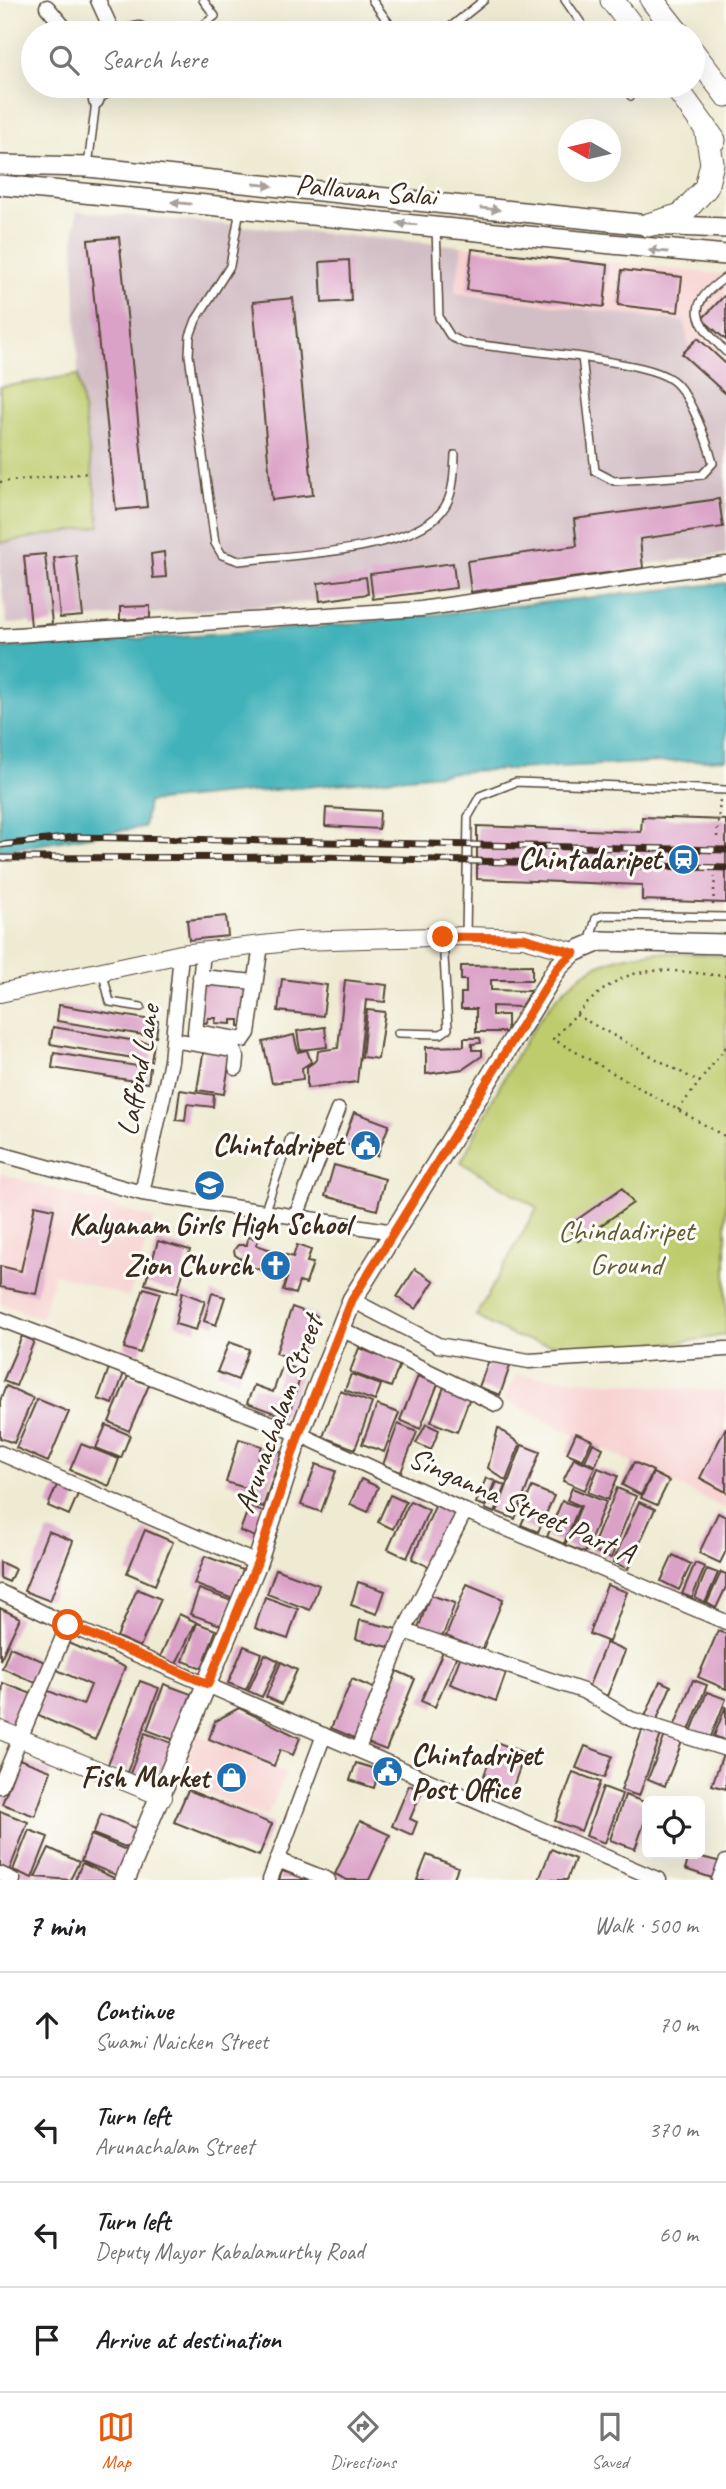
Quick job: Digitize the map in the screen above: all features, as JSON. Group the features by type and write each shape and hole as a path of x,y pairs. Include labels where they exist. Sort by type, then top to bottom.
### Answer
{"main road":[{"path":"612,0 627,21"},
{"path":"653,0 669,21"},
{"path":"705,68 726,95"},
{"path":"684,98 726,157"},
{"path":"648,225 681,215 706,188 712,163 705,128"},
{"name":"Pallavan Salai","path":"0,165 88,167 648,225 726,228"},
{"name":"Pallavan Salai","path":"0,186 726,256"},
{"path":"588,946 726,944"},
{"name":"Arunachalam Street","path":"125,1880 163,1797 257,1563 299,1434 352,1300 558,967 588,946"}],"street":[{"path":"98,0 108,21"},
{"path":"47,7 59,21"},
{"path":"0,636 421,609 726,564"},
{"path":"0,993 181,954 261,945 466,936 524,938 588,946"},
{"path":"203,952 195,1032 243,1040 248,1033 261,945"},
{"name":"Laffond Lane","path":"142,1193 173,1040 181,954"},
{"path":"200,977 255,982"},
{"path":"173,1040 233,1050 237,1058 236,1068"},
{"path":"296,1216 338,1110"},
{"path":"0,1154 142,1193 394,1232"},
{"path":"352,1300 438,1345 529,1361 726,1349"},
{"name":"Singanna Street Part A","path":"0,1319 299,1434 465,1511 726,1622"},
{"path":"339,1328 496,1404"},
{"path":"0,1453 257,1563"},
{"path":"358,1749 404,1631 465,1511"},
{"path":"0,1592 68,1625 659,1880"},
{"path":"0,1786 68,1625"},
{"path":"404,1631 583,1690 631,1719 726,1749"},
{"path":"0,1730 163,1797"},
{"path":"270,1880 324,1735"},
{"path":"278,1860 328,1880"},
{"path":"719,1880 726,1862"},
{"path":"0,1874 13,1880"}],"lane":[{"path":"203,0 215,16 209,21"},
{"path":"372,0 387,21"},
{"path":"458,21 484,0"},
{"path":"565,0 580,21"},
{"path":"88,167 96,101 101,98"},
{"path":"240,209 230,266 197,320 190,346 215,543 222,555 229,560 239,561 349,548 406,535 441,512 454,478 456,455"},
{"path":"436,226 439,318 451,337 464,344 582,357 661,374 678,386 710,451 713,463 709,470 702,475 614,481 596,471 582,357"},
{"path":"726,277 705,293 697,306 699,321 705,331 726,352"},
{"path":"466,936 468,817 480,796 516,782 723,790"},
{"path":"588,946 596,918 605,915 726,917"},
{"path":"398,1033 441,1034 448,1029 443,937"},
{"path":"102,970 110,1002 141,1007"},
{"path":"265,1210 290,1138"}],"path":[{"path":"0,482 89,473"},
{"path":"717,837 723,790"},
{"path":"726,976 641,972 627,976 606,989 553,1039 726,1137"},
{"path":"576,1015 699,1082"},
{"path":"678,1110 726,1047"}],"shaded area":[{"path":"77,211 462,246 455,293 684,322 690,352 726,390 726,554 391,596 7,624 0,576 0,543 100,525 78,375 74,242"},
{"path":"462,246 726,275 726,390 455,293"},
{"path":"0,1173 154,1219 129,1297 55,1274 41,1319 0,1303"},
{"path":"516,1375 726,1392 726,1509 504,1400"},
{"name":"Fish Market","path":"197,1735 286,1773 266,1818 177,1781"}],"green space":[{"path":"78,375 100,526 0,543 0,387"},
{"name":"Chindadiripet Ground","path":"655,952 726,956 726,1335 623,1347 568,1346 514,1336 476,1316 537,1208 461,1162 512,1062 544,1013 561,993 596,966 625,956"}],"water":[{"path":"726,583 726,759 471,771 148,802 144,827 0,851 0,648 318,627"}],"building":[{"path":"119,237 147,507 116,510 88,240"},
{"path":"472,249 608,265 604,307 467,290"},
{"path":"349,260 351,301 322,303 320,262"},
{"path":"622,270 682,277 678,312 618,305"},
{"path":"726,297 726,340 702,319"},
{"path":"293,298 313,495 272,500 253,302"},
{"path":"698,338 726,364 726,394 682,354"},
{"path":"719,499 723,527 640,539 643,568 471,592 467,561 577,546 574,519"},
{"path":"164,552 166,577 153,578 151,554"},
{"path":"45,554 52,624 31,626 24,556"},
{"path":"76,555 83,616 60,618 54,558"},
{"path":"453,563 456,588 373,599 370,574"},
{"path":"366,577 368,594 320,601 318,583"},
{"path":"150,606 150,618 120,620 120,607"},
{"path":"326,808 380,811 379,829 325,826"},
{"path":"642,817 726,820 726,903 642,900 642,885 477,879 477,826 641,832"},
{"path":"226,916 228,936 189,940 187,920"},
{"path":"532,965 532,980 491,980 491,990 530,991 521,1007 492,1006 492,1015 507,1015 507,1032 476,1032 476,1009 461,1009 461,993 466,993 466,980 461,980 461,966"},
{"path":"282,979 327,985 323,1016 278,1011"},
{"path":"200,980 212,981 212,985 218,986 219,981 235,983 234,988 242,988 243,983 250,984 247,1026 239,1026 239,1020 231,1020 231,1024 215,1023 216,1018 208,1018 207,1023 197,1022"},
{"path":"345,980 387,985 385,1002 366,1000 357,1082 307,1088 307,1067 317,1060 318,1051 338,1048"},
{"path":"59,1005 158,1021 156,1037 57,1021"},
{"path":"367,1010 385,1012 378,1059 362,1057"},
{"path":"53,1027 154,1044 151,1061 50,1044"},
{"path":"325,1027 327,1047 300,1050 297,1031"},
{"path":"294,1035 298,1052 307,1050 311,1062 302,1068 303,1079 272,1083 263,1042"},
{"path":"464,1038 480,1038 481,1043 472,1044 472,1050 482,1050 482,1056 463,1069 426,1074 426,1047 464,1046"},
{"path":"204,1049 231,1054 224,1094 197,1090"},
{"path":"54,1053 150,1068 148,1083 52,1068"},
{"path":"180,1090 214,1095 213,1107 187,1104 185,1121 176,1120"},
{"path":"354,1112 389,1125 377,1156 343,1143"},
{"path":"334,1165 385,1179 377,1210 325,1196"},
{"path":"622,1188 633,1203 578,1241 568,1226"},
{"path":"35,1205 54,1209 36,1294 0,1287 0,1266 21,1271"},
{"name":"Zion Church","path":"248,1237 258,1239 256,1245 293,1257 297,1245 311,1250 307,1262 313,1263 306,1284 299,1282 295,1294 283,1290 287,1278 248,1266 246,1271 238,1268 241,1259 235,1255 234,1250 238,1245 247,1245"},
{"path":"158,1241 190,1250 177,1293 145,1284"},
{"path":"415,1269 434,1281 416,1309 397,1297"},
{"path":"144,1288 160,1293 140,1353 124,1348"},
{"path":"182,1292 205,1301 196,1330 175,1324"},
{"path":"212,1293 225,1297 216,1325 204,1321"},
{"path":"292,1307 317,1316 300,1362 276,1353"},
{"path":"22,1336 34,1341 16,1386 3,1381"},
{"path":"229,1342 249,1349 238,1380 217,1372"},
{"path":"359,1348 400,1364 391,1387 350,1372"},
{"path":"489,1360 511,1363 500,1395 479,1387"},
{"path":"283,1364 302,1371 288,1418 247,1403 254,1385 273,1392"},
{"path":"109,1368 124,1373 113,1404 98,1399"},
{"path":"351,1374 381,1385 375,1401 345,1390"},
{"path":"128,1376 149,1385 129,1431 109,1422"},
{"path":"418,1376 438,1384 420,1429 400,1420"},
{"path":"6,1386 33,1398 14,1443 0,1438 0,1401"},
{"path":"444,1387 470,1397 457,1432 431,1422"},
{"path":"340,1391 372,1403 355,1449 323,1437"},
{"path":"37,1399 69,1412 48,1462 16,1448"},
{"path":"377,1405 399,1413 384,1452 362,1444"},
{"path":"398,1424 417,1432 401,1472 383,1465"},
{"path":"426,1424 439,1430 431,1450 416,1443"},
{"path":"106,1425 130,1435 121,1458 96,1448"},
{"path":"726,1427 726,1492 700,1478"},
{"path":"498,1428 520,1444 506,1481 488,1468"},
{"path":"576,1433 592,1440 583,1460 567,1453"},
{"path":"239,1439 262,1446 249,1489 226,1482"},
{"path":"593,1443 603,1448 595,1466 585,1461"},
{"path":"81,1444 119,1459 109,1486 70,1470"},
{"path":"522,1445 540,1452 515,1519 497,1512"},
{"path":"267,1446 282,1452 263,1507 247,1501"},
{"path":"574,1458 595,1467 585,1490 563,1481"},
{"path":"634,1462 653,1471 641,1495 622,1485"},
{"path":"316,1464 336,1471 321,1512 301,1505"},
{"path":"598,1468 618,1476 608,1500 588,1492"},
{"path":"653,1473 669,1481 657,1505 641,1498"},
{"path":"486,1478 495,1481 485,1506 476,1503"},
{"path":"361,1479 378,1487 368,1512 350,1504"},
{"path":"497,1482 506,1486 495,1513 485,1509"},
{"path":"57,1485 78,1494 69,1515 48,1506"},
{"path":"532,1487 554,1496 538,1532 521,1525 526,1514 521,1512"},
{"path":"572,1488 606,1502 585,1553 565,1545 581,1506 567,1500"},
{"path":"617,1488 636,1496 611,1558 591,1550"},
{"path":"390,1495 406,1502 393,1529 378,1522"},
{"path":"410,1501 429,1510 407,1558 388,1549"},
{"path":"562,1501 579,1507 564,1544 547,1537"},
{"path":"639,1502 655,1509 628,1569 613,1562"},
{"path":"436,1504 456,1513 432,1568 412,1559"},
{"path":"249,1507 267,1513 258,1538 240,1531"},
{"path":"718,1513 726,1517 726,1551 720,1563 699,1553"},
{"path":"145,1530 173,1542 155,1585 127,1573"},
{"path":"48,1531 73,1541 50,1601 24,1591"},
{"path":"673,1555 691,1564 679,1590 661,1581"},
{"path":"205,1556 243,1570 233,1599 194,1584"},
{"path":"0,1562 15,1569 9,1582 0,1578"},
{"path":"695,1563 705,1567 692,1598 682,1594"},
{"path":"276,1569 319,1585 310,1610 267,1594"},
{"path":"707,1569 718,1573 705,1603 695,1598"},
{"path":"721,1572 726,1574 726,1587 716,1608 707,1603"},
{"path":"358,1582 385,1591 377,1614 351,1605"},
{"path":"467,1584 503,1599 482,1651 446,1636"},
{"path":"607,1585 627,1592 609,1642 589,1634"},
{"path":"137,1589 161,1599 140,1647 117,1637"},
{"path":"199,1589 232,1601 223,1626 190,1614"},
{"path":"430,1595 455,1603 441,1641 417,1632"},
{"path":"265,1597 298,1609 288,1639 255,1628"},
{"path":"0,1608 20,1618 0,1660"},
{"path":"179,1614 196,1622 176,1664 160,1657"},
{"path":"360,1620 397,1629 393,1648 356,1639"},
{"path":"197,1623 216,1630 202,1668 183,1661"},
{"path":"718,1631 726,1634 726,1689 698,1677"},
{"path":"68,1643 125,1667 95,1740 34,1714 44,1689 83,1705 91,1685 57,1670"},
{"path":"606,1643 625,1651 607,1696 588,1688"},
{"path":"244,1646 262,1653 246,1690 228,1683"},
{"path":"10,1647 47,1663 38,1684 2,1668"},
{"path":"444,1649 457,1655 435,1707 421,1701"},
{"path":"462,1653 507,1670 496,1701 450,1684"},
{"path":"265,1654 279,1661 262,1697 248,1691"},
{"path":"281,1662 297,1670 282,1704 266,1697"},
{"path":"397,1671 415,1679 386,1750 368,1743"},
{"path":"352,1679 378,1690 357,1739 331,1728"},
{"path":"693,1680 707,1685 688,1733 674,1727"},
{"path":"140,1681 159,1688 126,1775 107,1767"},
{"path":"660,1681 671,1686 655,1724 644,1719"},
{"path":"3,1683 32,1694 17,1733 0,1727"},
{"path":"164,1684 191,1694 174,1740 147,1730"},
{"path":"707,1692 726,1699 710,1739 691,1732"},
{"path":"726,1706 726,1741 714,1736"},
{"path":"239,1708 300,1738 293,1755 280,1750 274,1766 209,1739 215,1721"},
{"path":"644,1725 662,1732 639,1796 621,1790"},
{"path":"145,1733 172,1743 155,1789 128,1779"},
{"path":"666,1733 683,1739 665,1786 648,1779"},
{"path":"496,1742 525,1753 509,1798 480,1787"},
{"path":"585,1746 612,1756 604,1778 576,1768"},
{"path":"723,1754 726,1755 726,1789 712,1785"},
{"path":"19,1759 51,1771 35,1816 2,1804"},
{"path":"356,1763 379,1770 374,1788 350,1780"},
{"path":"573,1772 600,1782 581,1831 555,1821"},
{"path":"409,1785 422,1791 410,1819 417,1822 412,1835 392,1826"},
{"path":"603,1787 622,1794 605,1843 586,1836"},
{"path":"188,1790 272,1824 259,1856 174,1822"},
{"path":"625,1795 642,1801 642,1829 635,1849 610,1840"},
{"path":"0,1811 28,1822 9,1871 0,1867"},
{"path":"101,1814 136,1828 128,1848 93,1834"},
{"path":"360,1821 390,1835 369,1880 347,1880 335,1874"},
{"path":"29,1830 48,1837 32,1878 13,1870"},
{"path":"91,1835 131,1852 121,1877 81,1861"},
{"path":"49,1848 79,1862 70,1880 35,1877"},
{"path":"551,1849 575,1859 567,1880 539,1880"},
{"path":"427,1855 458,1867 453,1880 417,1880"},
{"path":"705,1858 721,1862 715,1879 685,1869 688,1859"},
{"path":"82,1863 118,1880 75,1880"},
{"path":"282,1871 310,1879 310,1880 279,1880"}],"railway":[{"path":"0,845 75,837 726,850"},
{"path":"0,858 322,857 726,868"}],"place":[{"name":"Chintadaripet","path":"684,859"},
{"name":"Chintadripet","path":"366,1145"},
{"name":"Kalyanam Girls High School","path":"210,1186"},
{"name":"Zion Church","path":"276,1265"},
{"name":"Chintadripet Post Office","path":"388,1772"},
{"name":"Fish Market","path":"232,1777"}],"route":[{"path":"68,1625 208,1684 257,1563 299,1434 352,1300 529,1018 558,967 574,953 524,938 443,937"}]}
